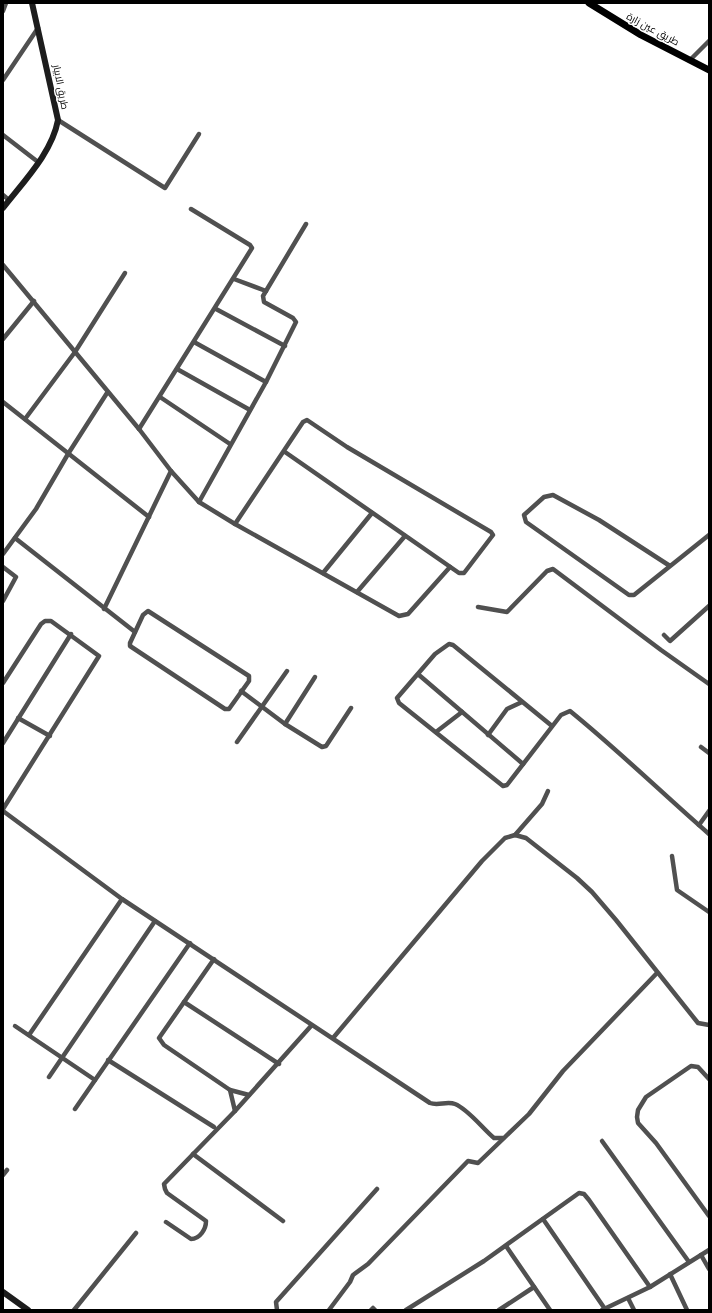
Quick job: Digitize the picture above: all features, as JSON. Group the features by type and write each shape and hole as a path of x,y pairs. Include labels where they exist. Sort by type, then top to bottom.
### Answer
{"main road":[{"name":"طريق الابيار","path":"3,208 38,162 56,131 58,120 39,27 32,3"},
{"name":"طريق عين زارة","path":"589,3 641,36 709,70"},
{"path":"3,1292 28,1310"}],"street":[{"path":"3,11 6,3"},
{"path":"3,80 39,27"},
{"path":"690,60 709,41"},
{"path":"58,120 165,188 199,134"},
{"path":"3,135 38,162"},
{"path":"3,195 9,200"},
{"path":"139,429 216,309 252,248 250,245 191,209"},
{"path":"199,502 230,444 266,382 296,322 293,318 264,302 263,296 306,224"},
{"path":"3,265 34,301 107,393 139,429 171,471 199,502 235,524 399,616 408,614 450,566"},
{"path":"25,419 75,352 125,273"},
{"path":"234,279 266,291"},
{"path":"3,339 34,301"},
{"path":"216,309 285,346"},
{"path":"194,342 266,382"},
{"path":"177,369 250,410"},
{"path":"3,554 36,509 68,454 107,393"},
{"path":"160,397 230,444"},
{"path":"3,402 149,517"},
{"path":"235,524 303,422 307,420 347,447 492,532 493,535 464,572 459,573 284,452"},
{"path":"104,608 171,471"},
{"path":"670,566 599,520 553,495 544,497 524,515 526,522 629,595 634,594 670,566 709,535"},
{"path":"323,574 372,514"},
{"path":"357,592 405,536"},
{"path":"15,538 134,632"},
{"path":"3,567 16,577 3,601"},
{"path":"478,607 508,612 547,571 553,570 709,684"},
{"path":"664,635 670,641 709,606"},
{"path":"148,611 247,674 249,680 229,709 225,709 130,646 134,632 143,615 148,611"},
{"path":"3,684 40,624 45,621 51,621 71,634 99,656 3,810 122,899 190,943 311,1026 333,1038 430,1103 437,1105 454,1104 462,1108 494,1138 504,1138"},
{"path":"3,743 71,634"},
{"path":"552,726 453,645 449,644 440,650 397,698 397,701 503,786 507,785 524,764 552,726 560,715 570,711 609,743 709,834"},
{"path":"237,742 287,671"},
{"path":"419,675 524,764"},
{"path":"284,724 315,677"},
{"path":"241,691 284,724 324,747 351,708"},
{"path":"488,735 507,709 522,702"},
{"path":"436,732 462,712"},
{"path":"18,718 50,736"},
{"path":"701,747 709,753"},
{"path":"515,835 542,804 548,790"},
{"path":"699,825 709,811"},
{"path":"333,1038 482,861 505,838 515,835 526,838 577,878 616,920 657,973 698,1022 709,1025"},
{"path":"672,856 677,890 709,912"},
{"path":"30,1035 122,899"},
{"path":"49,1077 155,921"},
{"path":"75,1109 190,943"},
{"path":"214,960 160,1036 160,1041 230,1090 249,1095"},
{"path":"329,1310 350,1282 353,1275 368,1264 468,1161 478,1163 529,1114 562,1071 657,973"},
{"path":"184,1002 279,1064"},
{"path":"15,1026 95,1080"},
{"path":"166,1222 191,1239 198,1238 205,1227 206,1221 204,1218 167,1193 164,1187 169,1179 279,1064 311,1026"},
{"path":"108,1060 214,1127"},
{"path":"709,1079 698,1067 691,1066 646,1097 638,1110 637,1117 638,1122 656,1143 709,1216"},
{"path":"230,1090 235,1111"},
{"path":"602,1141 689,1262"},
{"path":"193,1154 283,1221"},
{"path":"3,1175 7,1170"},
{"path":"277,1310 276,1302 377,1189"},
{"path":"406,1310 506,1246 579,1193 584,1194 650,1287"},
{"path":"543,1219 603,1310 650,1287 709,1250"},
{"path":"74,1310 136,1233"},
{"path":"506,1246 550,1310"},
{"path":"701,1255 709,1269"},
{"path":"670,1274 688,1310"},
{"path":"499,1310 534,1287"},
{"path":"628,1298 634,1310"},
{"path":"371,1310 373,1308 375,1310"}]}
